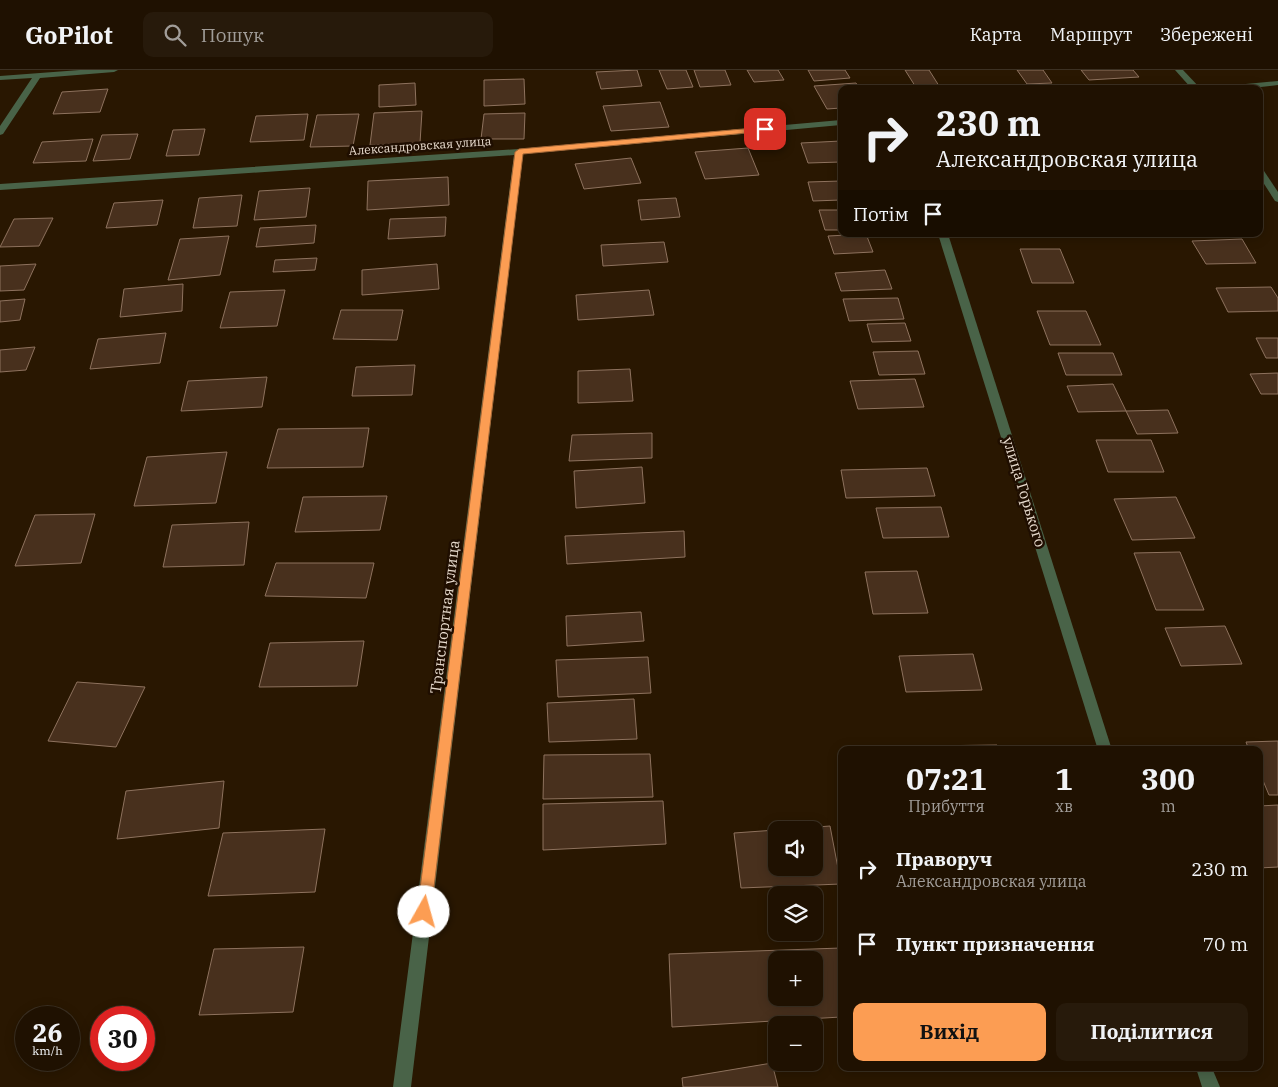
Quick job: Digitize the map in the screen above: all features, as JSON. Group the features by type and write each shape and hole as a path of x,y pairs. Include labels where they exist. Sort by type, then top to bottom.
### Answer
{"street":[{"path":"0,78 114,70"},
{"path":"1179,70 1194,85"},
{"path":"0,132 37,76"},
{"path":"1257,85 1278,83"},
{"name":"Александровская улица","path":"0,187 519,152 838,122"},
{"name":"Транспортная улица","path":"402,1087 519,152"},
{"path":"1263,176 1278,199"},
{"name":"улица Горького","path":"945,237 1104,746"},
{"path":"1205,1071 1211,1087"}],"building":[{"path":"637,70 642,86 601,89 596,72"},
{"path":"659,70 686,70 693,87 667,89"},
{"path":"694,70 725,70 731,85 700,87"},
{"path":"747,70 778,70 784,80 754,82"},
{"path":"808,70 845,70 850,78 814,81"},
{"path":"905,70 929,70 938,85 914,85"},
{"path":"1017,70 1043,70 1052,83 1027,84"},
{"path":"1081,70 1133,70 1139,77 1089,80"},
{"path":"524,79 525,104 484,106 484,80"},
{"path":"415,83 416,105 379,107 379,85"},
{"path":"856,83 857,85 838,85 838,108 827,109 814,86"},
{"path":"108,89 100,112 53,114 62,92"},
{"path":"660,102 669,127 611,131 603,106"},
{"path":"422,111 420,143 370,145 374,113"},
{"path":"525,113 524,139 481,139 484,114"},
{"path":"308,114 304,140 250,142 256,116"},
{"path":"359,114 353,146 310,147 317,115"},
{"path":"205,129 199,155 166,156 173,130"},
{"path":"138,134 130,159 93,161 102,135"},
{"path":"93,139 86,161 33,163 42,142"},
{"path":"838,141 838,162 808,163 801,143"},
{"path":"748,148 759,175 705,179 695,152"},
{"path":"631,158 641,183 584,189 575,164"},
{"path":"448,177 449,205 367,210 368,181"},
{"path":"838,181 838,200 813,201 808,182"},
{"path":"310,188 306,217 254,220 259,191"},
{"path":"242,195 237,226 193,228 199,198"},
{"path":"676,198 680,217 641,220 638,200"},
{"path":"163,200 157,225 106,228 114,203"},
{"path":"819,210 838,210 838,230 825,230"},
{"path":"446,217 445,236 388,239 390,219"},
{"path":"53,218 39,246 0,247 14,219"},
{"path":"316,225 314,243 256,247 260,228"},
{"path":"229,236 220,275 168,280 180,239"},
{"path":"828,236 867,237 873,252 834,254"},
{"path":"1242,239 1256,263 1206,264 1192,241"},
{"path":"664,242 668,262 603,266 601,245"},
{"path":"1020,249 1060,249 1074,283 1032,283"},
{"path":"317,258 315,270 273,272 275,260"},
{"path":"36,264 24,290 0,291 0,266"},
{"path":"437,264 439,289 362,295 362,270"},
{"path":"885,270 892,289 841,291 835,273"},
{"path":"183,284 182,311 120,317 124,289"},
{"path":"1271,287 1278,298 1278,311 1228,312 1216,288"},
{"path":"285,290 277,326 220,328 230,292"},
{"path":"649,290 654,315 578,320 576,295"},
{"path":"898,298 904,319 849,321 843,299"},
{"path":"25,299 20,320 0,322 0,301"},
{"path":"341,310 403,310 397,340 333,339"},
{"path":"1037,311 1086,311 1101,345 1050,345"},
{"path":"905,323 911,341 872,342 867,324"},
{"path":"166,333 160,363 90,369 98,339"},
{"path":"1256,338 1278,338 1278,358 1266,358"},
{"path":"35,347 26,370 0,372 0,350"},
{"path":"918,351 925,374 879,375 873,352"},
{"path":"1058,353 1113,353 1122,375 1066,375"},
{"path":"415,365 412,395 352,396 356,367"},
{"path":"630,369 633,401 578,403 578,371"},
{"path":"1278,373 1278,394 1261,394 1250,374"},
{"path":"267,377 262,407 181,411 188,381"},
{"path":"915,379 924,407 858,409 850,381"},
{"path":"1113,384 1126,411 1078,412 1067,386"},
{"path":"1168,410 1178,433 1137,434 1126,411"},
{"path":"369,428 363,467 267,468 278,429"},
{"path":"652,433 652,458 569,461 572,435"},
{"path":"1096,440 1151,440 1164,472 1108,472"},
{"path":"227,452 216,503 134,506 147,457"},
{"path":"642,467 645,503 576,508 574,471"},
{"path":"927,468 935,496 846,498 841,470"},
{"path":"387,496 380,530 295,532 303,497"},
{"path":"1176,497 1195,538 1132,540 1114,499"},
{"path":"941,507 949,537 883,538 876,508"},
{"path":"95,514 81,563 15,566 35,515"},
{"path":"249,522 244,565 163,567 172,525"},
{"path":"684,531 685,557 567,564 565,536"},
{"path":"1180,552 1204,610 1156,610 1134,553"},
{"path":"276,563 374,563 366,598 265,596"},
{"path":"917,571 928,613 873,614 865,572"},
{"path":"641,612 644,641 567,646 566,616"},
{"path":"1225,626 1242,664 1181,666 1165,628"},
{"path":"364,641 357,686 259,687 270,643"},
{"path":"973,654 982,690 906,692 899,656"},
{"path":"648,657 651,693 558,697 556,660"},
{"path":"77,682 145,687 116,747 48,741"},
{"path":"634,699 637,739 549,742 547,703"},
{"path":"1278,741 1278,795 1269,795 1263,781 1263,746 1248,746 1246,742"},
{"path":"997,745 997,746 924,746"},
{"path":"650,754 653,797 543,799 544,755"},
{"path":"224,781 219,828 117,839 126,791"},
{"path":"663,801 666,844 543,850 543,804"},
{"path":"1278,805 1278,867 1263,868 1263,806"},
{"path":"830,826 838,868 838,884 741,888 734,833 768,831 768,876 823,876 823,827"},
{"path":"325,829 315,892 208,896 223,833"},
{"path":"304,947 293,1012 199,1015 214,949"},
{"path":"838,948 838,1017 768,1016 768,1021 672,1027 669,954"},
{"path":"768,1064 768,1071 774,1071 778,1087 683,1087 682,1078"}],"route":[{"path":"424,912 519,152 765,129"}]}
